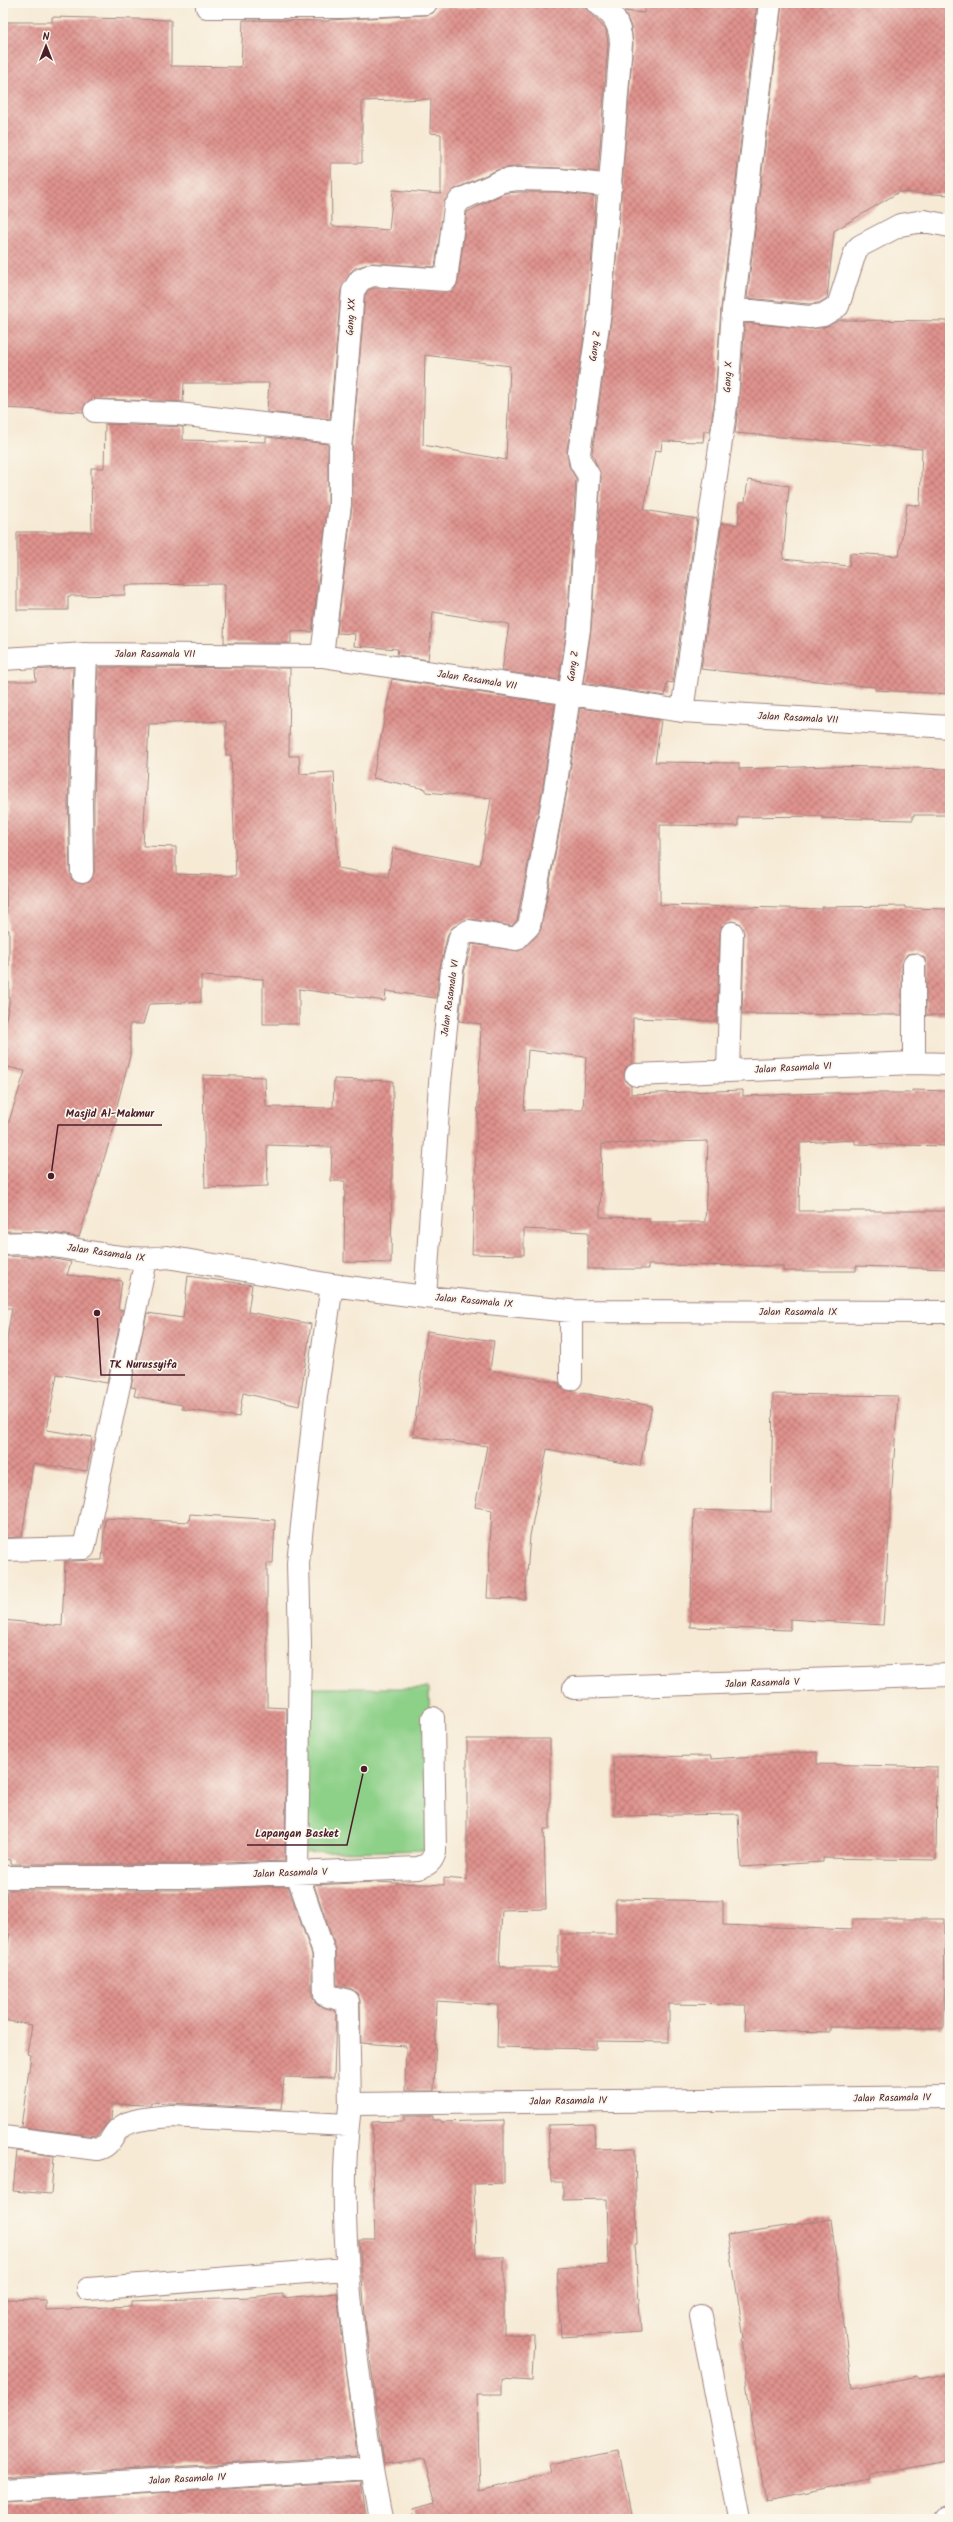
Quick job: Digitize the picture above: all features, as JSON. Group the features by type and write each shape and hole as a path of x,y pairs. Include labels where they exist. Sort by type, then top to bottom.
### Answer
{"street":[{"path":"207,7 343,7 426,3"},
{"name":"Gang Z","path":"569,695 578,629 590,476 581,463 579,453 600,312 611,186 621,31 614,17 598,3"},
{"name":"Gang X","path":"682,711 727,399 733,309 770,3"},
{"name":"Gang XX","path":"322,656 340,504 342,432 353,291 360,280 372,275 446,280 455,207 460,200 502,181 518,179 560,180 611,186"},
{"path":"733,309 809,317 823,315 838,306 856,250 860,246 900,225 924,221 950,226"},
{"path":"95,411 178,414 342,432"},
{"path":"82,872 81,803 86,654"},
{"name":"Jalan Rasamala VII","path":"3,659 86,654 322,656 569,695 682,711 950,727"},
{"name":"Jalan Rasamala VI","path":"425,1297 440,1083 454,964 460,937 469,931 516,939 529,926 569,695"},
{"path":"728,1071 732,933"},
{"path":"914,965 914,1063"},
{"name":"Jalan Rasamala VI","path":"636,1075 914,1063 950,1064"},
{"name":"Jalan Rasamala IX","path":"3,1244 26,1241 146,1260 166,1256 332,1284 425,1297 571,1311 950,1312"},
{"path":"3,1550 84,1548 146,1260"},
{"path":"332,1284 316,1396 298,1563 300,1643 297,1873 324,1953 325,1995 348,2001 349,2116 346,2269 371,2468 381,2519"},
{"path":"571,1311 571,1379"},
{"name":"Jalan Rasamala V","path":"574,1688 950,1675"},
{"name":"Jalan Rasamala V","path":"3,1877 194,1877 418,1868 433,1859 435,1852 434,1718"},
{"name":"Jalan Rasamala IV","path":"3,2137 97,2149 106,2147 121,2127 142,2119 170,2116 349,2116 363,2104 950,2097"},
{"path":"88,2289 346,2269"},
{"path":"701,2316 740,2519"},
{"name":"Jalan Rasamala IV","path":"3,2490 371,2468"},
{"path":"945,2519 950,2518"}],"green space":[{"path":"299,1688 429,1688 432,1850 298,1853"}],"building":[{"path":"534,3 585,7 606,30 608,43 598,172 518,166 497,170 455,189 445,200 435,267 372,263 355,268 350,273 341,290 330,419 267,412 269,383 184,383 183,402 95,399 85,404 83,412 3,408 3,22 52,22 52,17 171,20 171,66 241,67 243,20 329,21 427,15 433,13 437,7 490,7","holes":["431,99 430,133 441,134 441,194 393,190 389,230 332,226 331,163 362,163 362,101"]},
{"path":"645,3 757,3 721,308 715,398 710,431 704,431 703,442 662,441 661,451 655,450 644,510 697,519 673,683 667,682 665,696 583,683 591,630 601,477 592,453 612,313 633,44 631,26 624,11 644,13"},
{"path":"782,3 950,3 950,195 899,192 834,231 827,298 819,303 809,304 747,298"},
{"path":"559,192 596,197 588,311 567,451 569,466 576,479 567,628 559,680 502,671 509,624 433,612 428,660 397,655 398,649 354,646 355,634 337,633 352,505 352,451 365,295 368,290 374,288 452,291 458,282 467,212 505,193","holes":["425,355 510,366 506,460 423,445"]},
{"path":"840,320 950,321 950,694 875,690 875,687 701,669 722,523 738,525 740,502 745,502 748,480 789,486 783,559 849,566 850,553 899,556 907,504 920,506 922,449 735,433 745,323 811,329 825,327"},
{"path":"105,424 183,427 183,440 266,442 266,437 328,444 328,503 312,632 291,631 291,643 224,643 225,584 125,585 125,595 68,596 68,610 17,610 17,532 92,532 91,468 104,468"},
{"path":"73,667 68,803 70,872 72,879 82,884 89,882 94,872 94,803 98,667 290,668 289,756 299,756 300,774 334,772 338,868 388,877 393,848 480,865 491,798 426,792 426,789 373,778 392,679 555,704 543,787 517,920 512,926 471,919 453,927 448,934 440,967 436,998 386,991 385,1001 299,989 299,1024 263,1024 263,979 201,976 201,1002 149,1004 143,1024 130,1024 130,1056 114,1117 117,1118 79,1237 45,1232 3,1231 3,1140 25,1071 3,1066 3,1031 9,1005 9,930 7,930 5,854 6,799 3,799 6,681 36,681 35,670","holes":["226,721 226,755 231,755 236,876 176,874 176,847 143,846 149,724"]},
{"path":"580,708 661,720 655,762 739,763 739,769 831,766 950,769 950,815 913,815 913,820 822,818 822,816 738,817 738,826 660,825 660,905 822,909 822,907 906,906 906,908 950,909 950,1015 926,1015 925,958 914,953 907,954 902,965 902,1015 742,1014 744,933 739,923 732,921 722,926 720,933 717,1021 633,1018 632,1064 625,1069 624,1075 626,1082 631,1086 631,1094 743,1090 743,1096 822,1093 912,1093 912,1090 950,1091 950,1146 855,1144 855,1140 800,1143 799,1211 950,1211 950,1269 856,1266 856,1271 783,1271 783,1266 648,1265 648,1269 588,1269 588,1232 524,1229 524,1255 472,1254 481,1024 459,1021 464,972 472,944 519,951 538,935 541,929 567,791","holes":["528,1050 586,1057 583,1110 524,1110","708,1141 705,1222 649,1222 649,1218 600,1217 602,1144"]},
{"path":"203,1075 265,1077 266,1107 333,1108 334,1079 393,1081 391,1263 344,1262 345,1181 331,1181 332,1147 267,1145 268,1186 205,1188"},
{"path":"3,1256 43,1257 71,1262 67,1275 122,1281 118,1309 123,1310 107,1383 57,1374 47,1430 92,1437 87,1471 33,1463 22,1537 3,1538 3,1363 12,1308 3,1308"},
{"path":"188,1276 252,1285 248,1312 311,1324 299,1406 243,1393 239,1417 182,1409 182,1405 134,1396 136,1388 131,1387 147,1313 183,1318"},
{"path":"427,1331 494,1341 490,1370 560,1383 560,1388 571,1391 652,1406 640,1466 547,1449 530,1536 525,1599 487,1598 492,1510 475,1507 487,1446 413,1436"},
{"path":"773,1394 898,1396 883,1625 790,1619 790,1630 690,1627 694,1510 771,1512"},
{"path":"190,1514 275,1520 273,1563 267,1563 267,1707 287,1708 285,1861 194,1864 11,1864 11,1860 3,1859 3,1620 62,1626 65,1561 102,1560 105,1518 189,1522"},
{"path":"467,1739 550,1739 550,1829 544,1829 546,1909 502,1910 499,1967 558,1967 558,1934 616,1934 616,1899 723,1901 723,1925 852,1930 852,1919 945,1919 944,2028 830,2027 830,2032 745,2030 746,2005 669,2004 669,2042 596,2041 596,2049 497,2047 498,2005 437,2001 434,2091 405,2091 406,2046 361,2043 360,2000 357,1993 352,1989 337,1985 336,1949 314,1885 374,1882 444,1885 444,1878 467,1880"},
{"path":"817,1752 817,1764 937,1767 936,1860 823,1858 823,1862 741,1867 738,1814 614,1816 613,1757 711,1756 711,1759"},
{"path":"288,1886 312,1955 312,1995 315,2002 322,2007 336,2011 334,2078 284,2077 281,2109 151,2102 151,2105 112,2104 111,2119 96,2136 21,2127 31,2055 27,2054 32,2025 3,2020 3,1977 10,1934 3,1933 7,1890 194,1890"},
{"path":"404,2116 433,2116 433,2120 441,2120 441,2122 504,2120 504,2183 474,2184 476,2257 504,2257 504,2334 534,2335 532,2381 502,2379 502,2394 477,2394 480,2491 551,2473 549,2464 619,2451 631,2515 612,2519 414,2519 412,2509 436,2503 424,2459 384,2464 366,2327 359,2240 375,2240 372,2122 404,2121"},
{"path":"594,2124 595,2149 635,2148 637,2244 635,2244 641,2332 561,2337 557,2268 609,2265 607,2199 563,2200 563,2182 551,2182 548,2125"},
{"path":"17,2151 54,2156 51,2194 13,2191"},
{"path":"831,2219 852,2389 918,2376 919,2379 950,2373 950,2459 869,2475 870,2479 766,2500 751,2420 741,2339 744,2338 728,2235"},
{"path":"337,2293 357,2456 3,2477 3,2299 46,2300 46,2310 131,2306 131,2301 250,2297 283,2294 283,2298"},
{"path":"361,2481 366,2519 3,2519 3,2502"}],"place":[{"name":"Masjid Al-Makmur","path":"51,1176"},
{"name":"TK Nurussyifa","path":"97,1313"},
{"name":"Lapangan Basket","path":"364,1769"}]}
